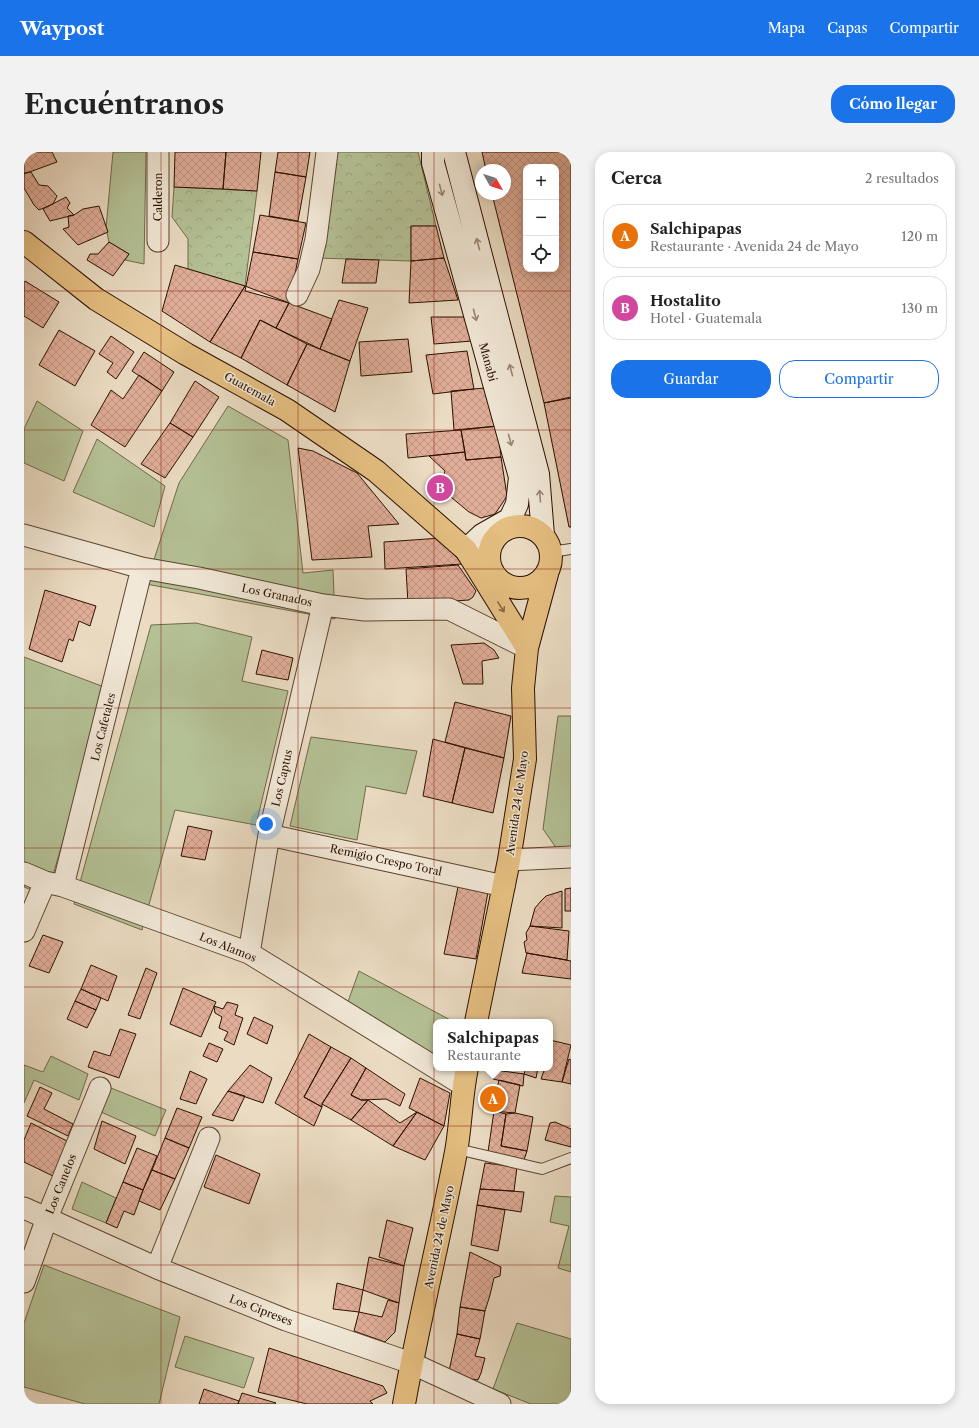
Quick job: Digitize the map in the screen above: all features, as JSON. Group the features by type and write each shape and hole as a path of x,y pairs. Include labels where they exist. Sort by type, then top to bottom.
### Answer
{"main road":[{"name":"Guatemala","path":"24,242 96,299 186,354 287,410 376,471 466,550"},
{"path":"514,526 524,526 534,529 555,545 551,563 546,574 540,582 530,587 510,587 499,581 492,572 489,560 490,549 495,538 504,530 514,526"},
{"path":"466,550 527,648"},
{"name":"Avenida 24 de Mayo","path":"477,1019 509,860 525,759 523,688 527,648 546,574"},
{"name":"Avenida 24 de Mayo","path":"404,1404 411,1363 457,1149 465,1076"}],"street":[{"name":"Calderon","path":"158,152 158,241"},
{"path":"297,295 309,269 316,239 326,152"},
{"name":"Manabí","path":"433,152 433,163 520,477 517,504 510,519 482,535 466,550"},
{"name":"Manabí","path":"454,152 538,474 555,545"},
{"name":"Los Granados","path":"24,535 142,568 199,578 323,605 365,610 449,609 527,648"},
{"name":"Los Cafetales","path":"24,931 54,884 142,568"},
{"name":"Los Captus","path":"249,953 269,835 323,605"},
{"name":"Remigio Crespo Toral","path":"269,835 504,886"},
{"path":"509,860 571,857"},
{"name":"Los Alamos","path":"24,873 249,953 433,1066"},
{"name":"Los Alamos","path":"447,1071 465,1076"},
{"name":"Los Canelos","path":"24,1282 47,1218 100,1088"},
{"path":"156,1268 209,1138"},
{"name":"Los Cipreses","path":"24,1208 156,1268 286,1320 411,1363 500,1404"}],"lane":[{"path":"457,1149 542,1169 571,1158"}],"green space":[{"path":"113,152 146,152 144,264 125,260 129,254 109,242 106,228"},
{"path":"331,152 418,152 436,226 411,226 411,261 318,258"},
{"path":"174,187 257,191 245,286 188,269 188,239 172,217"},
{"path":"37,401 83,431 64,481 24,463 24,429"},
{"path":"228,406 288,440 303,573 333,570 335,619 146,584 179,483"},
{"path":"97,439 165,486 154,527 73,492"},
{"path":"196,623 252,637 242,681 288,691 256,825 175,810 142,930 74,904 151,625"},
{"path":"24,657 107,688 47,896 24,887"},
{"path":"558,716 571,716 571,851 559,852 543,829"},
{"path":"311,737 417,751 406,794 366,786 357,840 290,826"},
{"path":"359,971 448,1019 433,1019 433,1062 345,1010"},
{"path":"51,1056 88,1074 79,1100 34,1080 24,1103 24,1065 43,1072"},
{"path":"111,1088 166,1110 155,1136 101,1112"},
{"path":"82,1182 116,1198 106,1223 72,1209"},
{"path":"555,1196 571,1197 571,1272 558,1268 569,1226 550,1222"},
{"path":"44,1265 180,1317 159,1404 85,1404 24,1387 24,1323"},
{"path":"517,1323 571,1339 571,1404 531,1404 493,1389"},
{"path":"185,1336 254,1358 244,1388 175,1367"}],"building":[{"path":"24,152 52,152 57,162 24,174"},
{"path":"175,152 226,152 223,189 174,187"},
{"path":"226,152 261,152 257,191 223,189"},
{"path":"278,152 310,152 306,177 275,172"},
{"path":"482,152 571,152 571,397 544,403 493,200 511,200 511,164 485,164"},
{"path":"31,172 39,185 48,186 57,196 53,204 39,210 34,205 24,188 24,173"},
{"path":"275,172 306,177 298,221 269,216"},
{"path":"66,197 70,203 67,208 74,215 50,221 43,209"},
{"path":"99,206 108,232 78,245 63,229 69,227 68,216 74,215 83,209"},
{"path":"260,215 306,223 298,259 253,252"},
{"path":"411,226 436,226 444,258 411,261"},
{"path":"109,242 129,254 113,276 87,260 90,254 98,254"},
{"path":"253,252 298,259 289,303 245,291"},
{"path":"444,258 458,300 409,303 411,261"},
{"path":"346,259 379,260 376,283 342,283"},
{"path":"175,265 245,286 210,342 162,311"},
{"path":"25,281 59,302 43,328 24,316"},
{"path":"245,286 289,303 276,328 260,320 241,358 210,342"},
{"path":"339,300 368,308 350,361 320,349"},
{"path":"289,303 332,319 320,349 276,328"},
{"path":"431,317 466,317 472,341 434,344"},
{"path":"260,320 307,344 287,385 241,358"},
{"path":"59,330 95,351 75,386 39,365"},
{"path":"111,336 134,352 116,379 107,372 113,363 99,354"},
{"path":"408,339 412,372 361,376 359,342"},
{"path":"307,344 350,361 335,412 287,385"},
{"path":"467,351 474,389 433,394 426,355"},
{"path":"144,352 174,372 162,391 132,371"},
{"path":"139,375 162,391 125,447 91,425 111,390 123,399"},
{"path":"195,381 219,397 193,437 170,423"},
{"path":"485,388 498,426 454,430 451,391"},
{"path":"571,398 571,527 569,527 544,403"},
{"path":"170,423 193,437 165,478 141,464"},
{"path":"498,426 501,457 466,460 461,430"},
{"path":"461,430 465,452 408,458 406,434"},
{"path":"298,448 313,451 357,473 399,524 368,526 372,557 312,560"},
{"path":"465,452 466,460 501,457 507,496 495,514 481,518 469,512 440,488 445,471 429,456"},
{"path":"441,538 462,564 385,569 384,542"},
{"path":"458,565 476,591 473,597 469,600 408,604 406,569"},
{"path":"45,590 96,606 90,626 79,621 73,641 69,639 62,662 29,649"},
{"path":"484,643 494,650 499,658 482,661 483,684 463,684 451,645"},
{"path":"262,650 293,658 288,680 256,674"},
{"path":"455,702 511,716 504,758 445,742"},
{"path":"433,739 465,748 452,803 423,796"},
{"path":"465,748 504,758 493,813 452,803"},
{"path":"188,826 212,831 205,860 181,856"},
{"path":"458,887 488,892 476,959 444,954"},
{"path":"571,888 571,911 565,911 565,889"},
{"path":"562,891 562,928 530,926 535,908 541,901 546,896"},
{"path":"530,926 569,931 567,960 526,953 524,942 527,940 526,933"},
{"path":"43,935 63,942 49,973 29,966"},
{"path":"527,953 571,961 571,979 522,973"},
{"path":"91,965 117,976 108,1001 81,989"},
{"path":"146,968 157,973 140,1019 128,1015"},
{"path":"183,988 216,1002 201,1037 170,1024"},
{"path":"81,989 101,998 96,1010 75,1001"},
{"path":"75,1001 96,1010 87,1028 67,1019"},
{"path":"227,1002 238,1005 235,1015 243,1018 234,1045 224,1040 228,1032 219,1028 222,1017 215,1013 214,1006 223,1009"},
{"path":"254,1017 273,1026 267,1044 247,1034"},
{"path":"120,1029 136,1034 119,1078 88,1067 94,1051 110,1056"},
{"path":"309,1034 331,1047 304,1097 322,1107 314,1126 275,1103"},
{"path":"553,1041 571,1045 562,1082 541,1079 544,1071 553,1071"},
{"path":"209,1043 223,1049 217,1062 203,1056"},
{"path":"331,1047 351,1058 322,1104 322,1107 304,1097"},
{"path":"351,1058 366,1068 351,1095 361,1100 368,1100 351,1120 322,1104"},
{"path":"569,1059 571,1060 571,1084 562,1082"},
{"path":"250,1065 272,1078 263,1103 228,1091"},
{"path":"366,1068 405,1094 400,1106 386,1099 361,1100 351,1095"},
{"path":"190,1071 207,1079 196,1104 180,1099"},
{"path":"495,1071 524,1074 523,1086 493,1079"},
{"path":"525,1071 537,1071 536,1078 524,1074"},
{"path":"420,1078 450,1093 444,1126 409,1108"},
{"path":"499,1080 520,1085 515,1113 492,1111"},
{"path":"40,1087 52,1093 44,1109 73,1124 68,1136 27,1116"},
{"path":"228,1091 245,1096 233,1121 212,1115"},
{"path":"368,1100 400,1123 417,1112 393,1146 351,1120"},
{"path":"177,1108 202,1117 189,1148 165,1138"},
{"path":"494,1111 506,1114 501,1146 527,1151 524,1160 488,1152"},
{"path":"417,1112 444,1126 425,1160 393,1146"},
{"path":"515,1113 533,1117 527,1151 501,1146 506,1114"},
{"path":"102,1121 136,1136 125,1164 94,1149"},
{"path":"555,1122 571,1129 571,1147 545,1140 550,1123"},
{"path":"31,1123 69,1142 55,1177 24,1162 24,1140"},
{"path":"165,1138 189,1148 175,1179 152,1170"},
{"path":"137,1148 157,1156 143,1190 123,1182"},
{"path":"216,1155 260,1174 249,1204 204,1187"},
{"path":"485,1163 517,1167 514,1191 480,1189"},
{"path":"152,1170 175,1179 160,1210 139,1201"},
{"path":"123,1182 143,1190 134,1215 124,1211 117,1228 106,1223"},
{"path":"480,1189 524,1192 521,1212 477,1205"},
{"path":"477,1205 505,1210 498,1251 471,1245"},
{"path":"387,1220 413,1228 404,1266 379,1257"},
{"path":"470,1252 501,1267 500,1276 494,1278 485,1311 460,1307"},
{"path":"369,1257 404,1266 399,1303 363,1290"},
{"path":"337,1283 363,1290 359,1312 333,1309"},
{"path":"388,1300 399,1303 395,1332 385,1342 354,1331 359,1312 382,1317"},
{"path":"460,1307 485,1311 480,1339 457,1334"},
{"path":"457,1334 480,1339 475,1356 485,1358 478,1380 448,1376"},
{"path":"269,1348 383,1386 387,1393 370,1401 373,1404 307,1404 258,1392"},
{"path":"204,1389 239,1401 238,1404 199,1404"},
{"path":"242,1393 276,1403 238,1404"}],"place":[{"name":"Hostalito","path":"440,488"},
{"name":"Salchipapas","path":"493,1099"}]}
